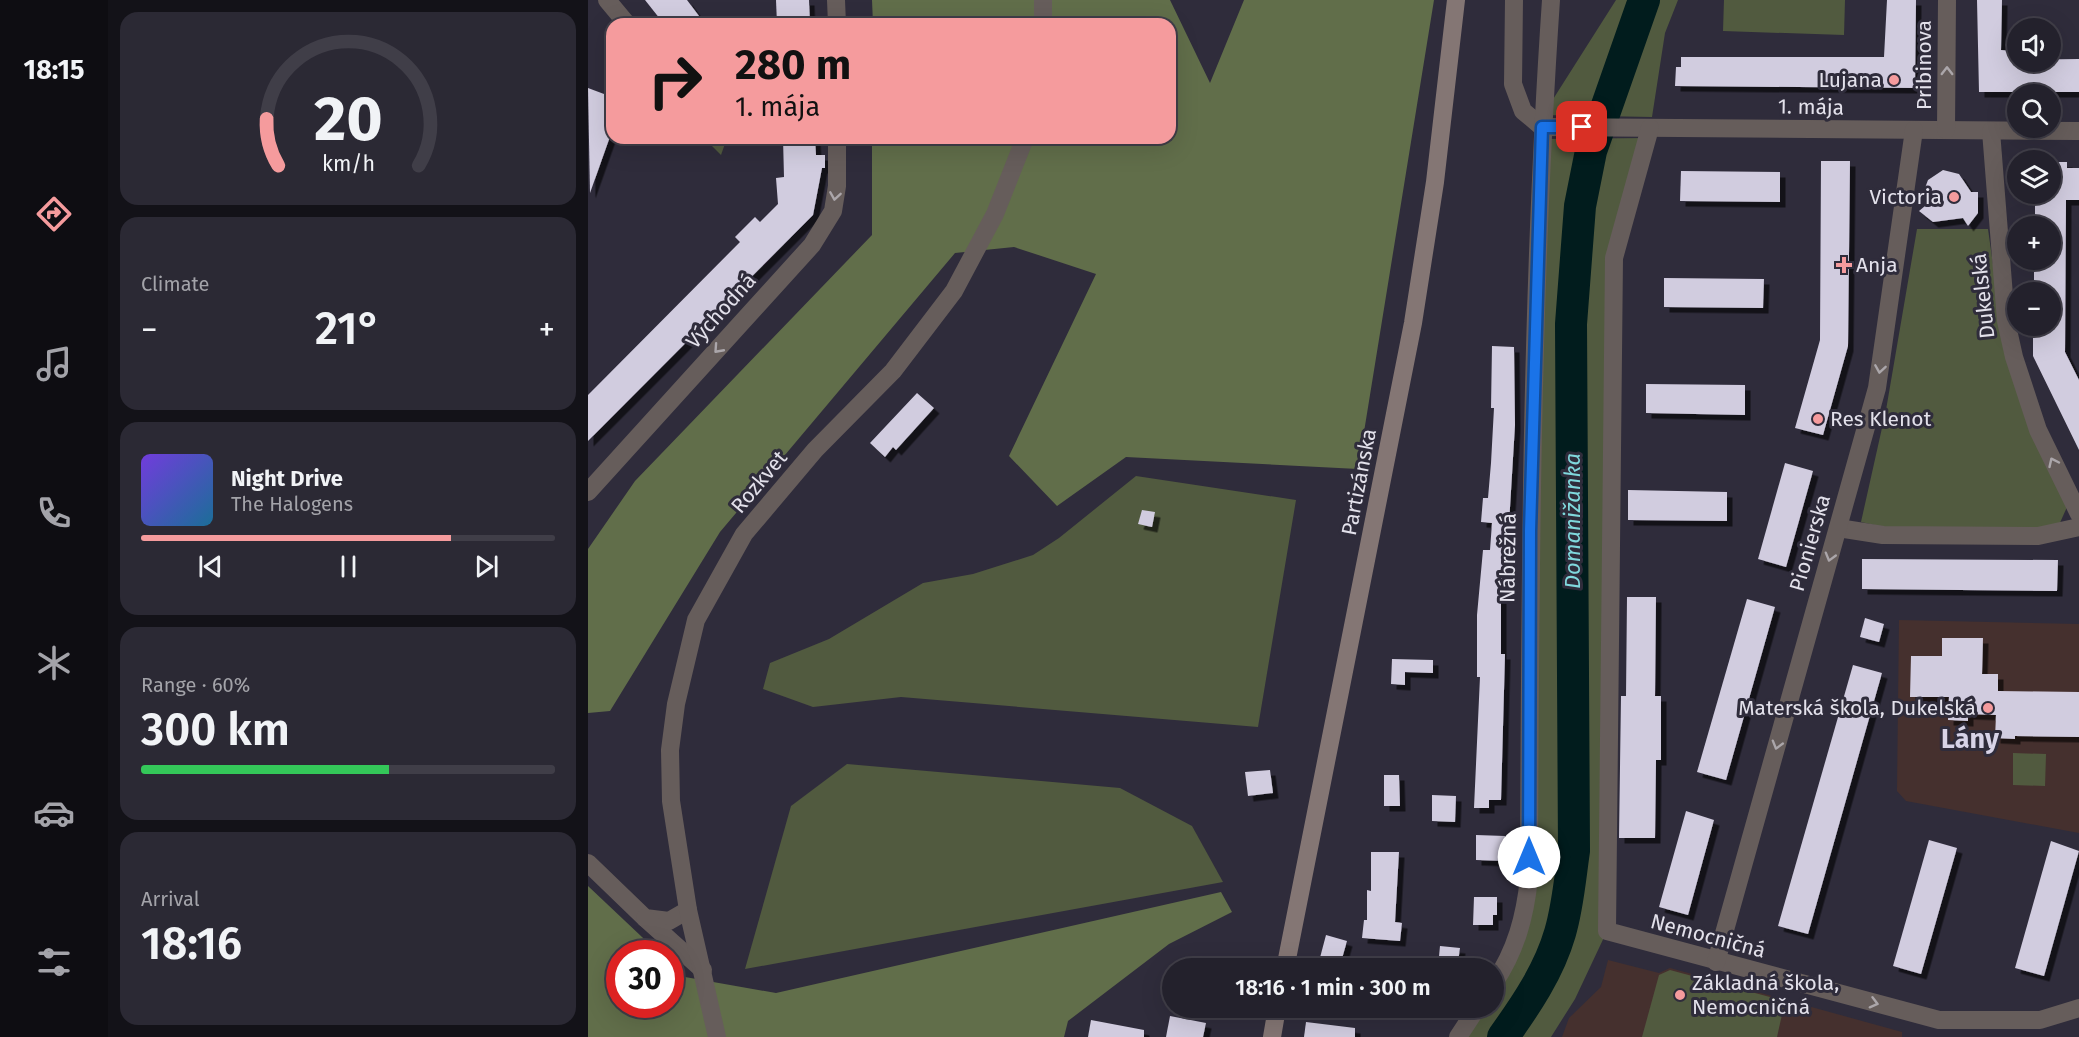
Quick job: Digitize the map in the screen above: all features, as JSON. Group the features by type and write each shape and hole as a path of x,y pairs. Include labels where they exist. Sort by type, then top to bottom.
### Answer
{"main road":[{"name":"Partizánska","path":"1287,958 1413,323 1436,182 1456,0"},
{"path":"1272,1037 1275,1018"}],"street":[{"path":"606,0 622,18"},
{"path":"836,0 837,18"},
{"path":"1043,0 1043,18"},
{"path":"1514,0 1513,84 1523,111 1542,127"},
{"name":"Nábrežná","path":"1504,968 1525,917 1529,878 1530,531 1542,127 1551,0"},
{"name":"Pribinova","path":"1946,130 1947,0"},
{"name":"1. mája","path":"1542,127 2079,131"},
{"name":"Nemocničná","path":"1650,128 1614,258 1607,932 1939,1020 2040,1020 2079,1008"},
{"name":"Pionierska","path":"1716,962 1846,529 1877,388 1914,130"},
{"name":"Dukelská","path":"1991,131 2006,321 2014,357 2038,430 2079,514"},
{"name":"Východná","path":"588,492 812,245 833,211 837,186 837,144"},
{"name":"Rozkvet","path":"717,1037 688,910 673,828 670,750 678,688 696,620 744,534 815,450 893,371 954,291 995,214 1023,144"},
{"path":"1846,529 1883,535 2038,536 2079,527"},
{"path":"588,863 703,970"},
{"path":"645,918 669,921 688,910"},
{"path":"1458,1037 1470,1018"}],"shaded area":[{"name":"Materská škola, Dukelská","path":"1899,620 2079,624 2079,833 1906,801 1897,791"},
{"name":"Základná škola, Nemocničná","path":"1608,960 1659,973 1670,968 1902,1032 1902,1037 1562,1037 1569,1018 1601,987"}],"green space":[{"path":"872,0 1170,0 1210,83 1244,0 1434,0 1358,469 1126,457 1057,506 1009,456 1096,274 1014,247 955,253 720,532 610,711 588,713 588,549 635,481 872,235 872,144 1176,144 1176,18 873,18"},
{"path":"1616,0 1678,0 1665,33 1652,117 1543,115"},
{"path":"1724,0 1845,0 1844,35 1723,31"},
{"path":"1647,138 1614,258 1607,931 1575,999 1551,1037 1458,1037 1470,1018 1504,1018 1504,962 1525,917 1542,139"},
{"path":"710,144 725,144 721,155"},
{"path":"1917,229 1988,229 2000,314 2067,507 2059,525 2034,529 1888,528 1861,522 1886,410"},
{"path":"1136,476 1296,500 1258,727 901,697 813,707 763,689 770,663 829,639 923,583 973,574 1033,555 1059,538"},
{"path":"2013,753 2046,754 2045,786 2013,785"},
{"path":"847,764 1120,788 1192,826 1223,882 745,969 791,806"},
{"path":"588,886 645,940 606,940 606,1018 684,1018 684,976 776,993 1221,892 1232,912 1169,944 1068,1021 1064,1037 588,1037"},
{"path":"1670,970 1785,1001 1777,1037 1642,1037 1659,975"}],"building":[{"path":"645,0 687,0 700,18 659,18"},
{"path":"776,0 809,0 810,18 777,18"},
{"path":"1887,0 1916,0 1915,88 1675,86 1676,67 1681,67 1681,57 1884,57"},
{"path":"1977,0 2002,0 2001,50 2007,51 2007,72 2061,72 2061,59 2079,59 2079,92 2061,92 2061,84 2007,84 2007,92 1979,92"},
{"path":"588,88 606,95 607,144 590,193"},
{"path":"783,144 815,144 816,155 825,155 825,168 822,168 813,215 588,441 588,395 740,242 735,237 755,217 760,222 778,204 776,178 784,177"},
{"path":"1821,161 1850,161 1848,346 1823,435 1795,428 1820,340"},
{"path":"2061,162 2067,162 2067,168 2079,168 2079,200 2066,200 2065,352 2079,380 2079,450 2033,356 2033,336 2061,336 2061,282 2034,282 2034,270 2061,270 2061,216 2035,216 2035,204 2061,204"},
{"name":"Victoria","path":"1943,170 1959,174 1971,192 1978,192 1978,213 1968,226 1963,218 1933,222 1919,211 1925,206 1925,188 1928,180"},
{"path":"1681,171 1780,172 1780,202 1680,201"},
{"path":"1664,278 1764,279 1763,308 1664,307"},
{"path":"1492,346 1514,347 1515,425 1509,524 1501,594 1501,654 1505,654 1501,800 1489,800 1489,808 1474,808 1480,677 1477,677 1477,615 1483,550 1490,550 1492,523 1481,522 1483,498 1488,498 1491,463 1494,408 1491,408"},
{"path":"1646,384 1745,385 1745,415 1646,413"},
{"path":"917,393 934,408 896,450 893,447 885,457 870,443"},
{"path":"1785,463 1813,471 1786,567 1758,559"},
{"path":"1628,490 1727,492 1727,521 1628,520"},
{"path":"1142,510 1155,512 1152,527 1138,524"},
{"path":"1862,559 2058,560 2057,591 1862,589"},
{"path":"1627,597 1656,597 1655,696 1661,696 1661,760 1656,760 1655,838 1619,838 1621,696 1626,696"},
{"path":"1747,599 1775,607 1726,780 1697,772"},
{"path":"1865,618 1884,624 1879,642 1860,637"},
{"path":"1942,638 1983,638 1982,674 1998,674 1998,691 2079,692 2079,737 1995,738 1996,715 1968,714 1968,721 1948,720 1949,697 1910,697 1911,656 1942,656"},
{"path":"1392,659 1433,660 1433,673 1405,672 1405,685 1391,684"},
{"path":"1853,665 1882,673 1808,934 1778,926"},
{"path":"1270,770 1273,793 1248,796 1245,772"},
{"path":"1384,775 1399,775 1400,806 1384,806"},
{"path":"1432,795 1456,796 1455,822 1432,821"},
{"path":"1686,811 1714,820 1688,915 1659,907"},
{"path":"1476,835 1505,836 1505,861 1476,860"},
{"path":"1929,840 1957,848 1921,974 1893,966"},
{"path":"2051,841 2079,851 2044,976 2015,968"},
{"path":"1371,852 1399,852 1395,922 1402,923 1400,941 1362,938 1364,920 1367,920 1367,890 1371,891"},
{"path":"1474,897 1497,897 1497,915 1493,915 1493,925 1473,925"},
{"path":"1326,935 1347,941 1342,958 1320,958"},
{"path":"1440,946 1460,948 1459,958 1439,958"},
{"path":"1170,1018 1206,1023 1203,1037 1166,1037"},
{"path":"1091,1020 1144,1030 1144,1037 1088,1037"},
{"path":"1306,1022 1355,1028 1355,1037 1304,1037"}],"waterway":[{"name":"Domanižanka","path":"1503,1037 1528,1000 1550,961 1563,923 1570,882 1574,851 1571,324 1580,206 1591,151 1644,0"}],"place":[{"name":"Lujana","path":"1894,80"},
{"name":"Victoria","path":"1954,197"},
{"name":"Anja","path":"1844,265"},
{"name":"Res Klenot","path":"1818,419"},
{"name":"Materská škola, Dukelská","path":"1988,708"},
{"name":"Základná škola, Nemocničná","path":"1680,995"}],"district":[{"name":"Lány","path":"1970,739"}],"route":[{"path":"1529,857 1530,531 1542,127 1582,127"}]}
